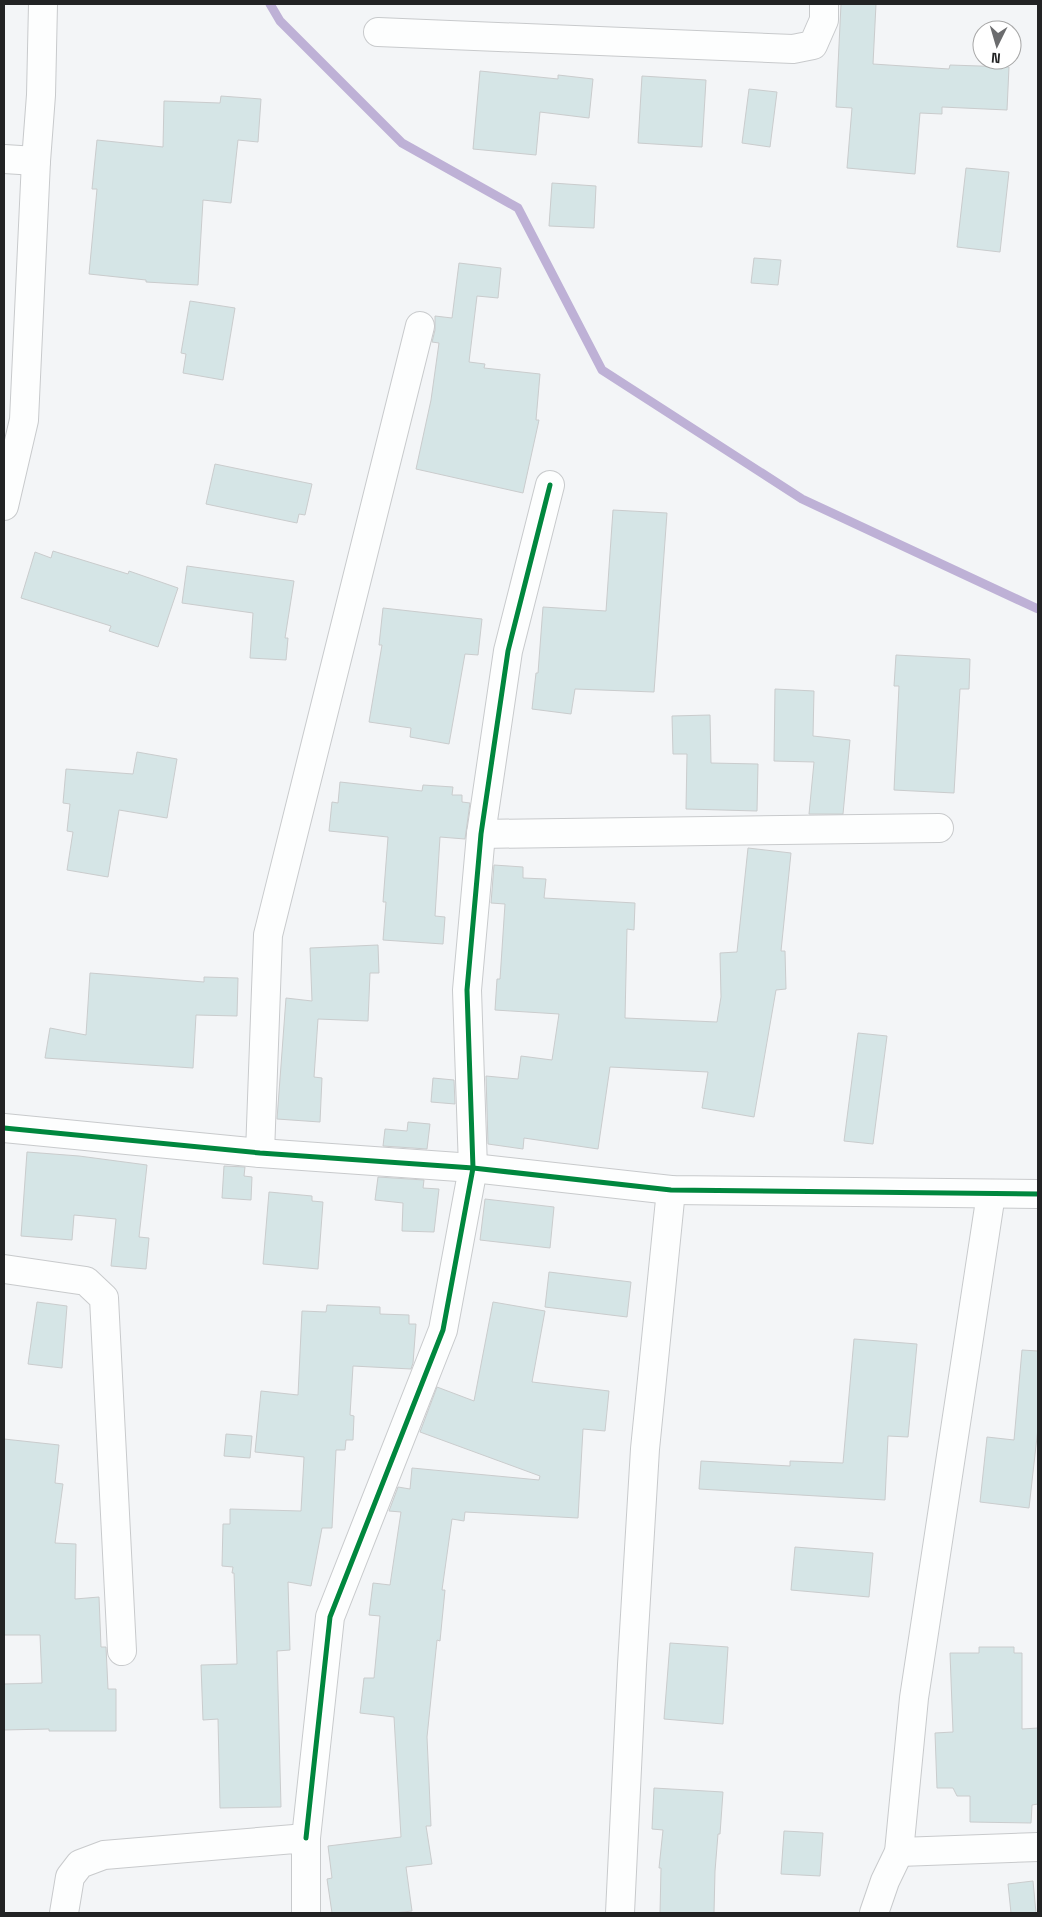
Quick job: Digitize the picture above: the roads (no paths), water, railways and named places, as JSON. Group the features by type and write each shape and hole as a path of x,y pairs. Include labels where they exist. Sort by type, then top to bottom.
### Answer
{"street":[{"path":"4,506 24,420 36,161 41,95 43,4"},
{"path":"378,32 793,48 813,45 824,20 824,4"},
{"path":"4,159 36,161"},
{"path":"260,1153 268,935 420,326"},
{"path":"306,1913 306,1838 330,1617 443,1330 473,1168 467,990 481,834 508,651 550,485"},
{"path":"481,834 939,828"},
{"path":"4,1128 260,1153 473,1168 671,1190 1038,1194"},
{"path":"620,1913 632,1655 645,1449 671,1190"},
{"path":"874,1913 885,1881 899,1852 914,1698 991,1194"},
{"path":"4,1269 86,1281 104,1298 122,1651"},
{"path":"64,1913 70,1877 80,1864 104,1855 306,1838"},
{"path":"899,1852 1038,1847"}],"waterway":[{"path":"270,4 280,21 402,143 518,208 602,370 802,499 1038,609"}]}
